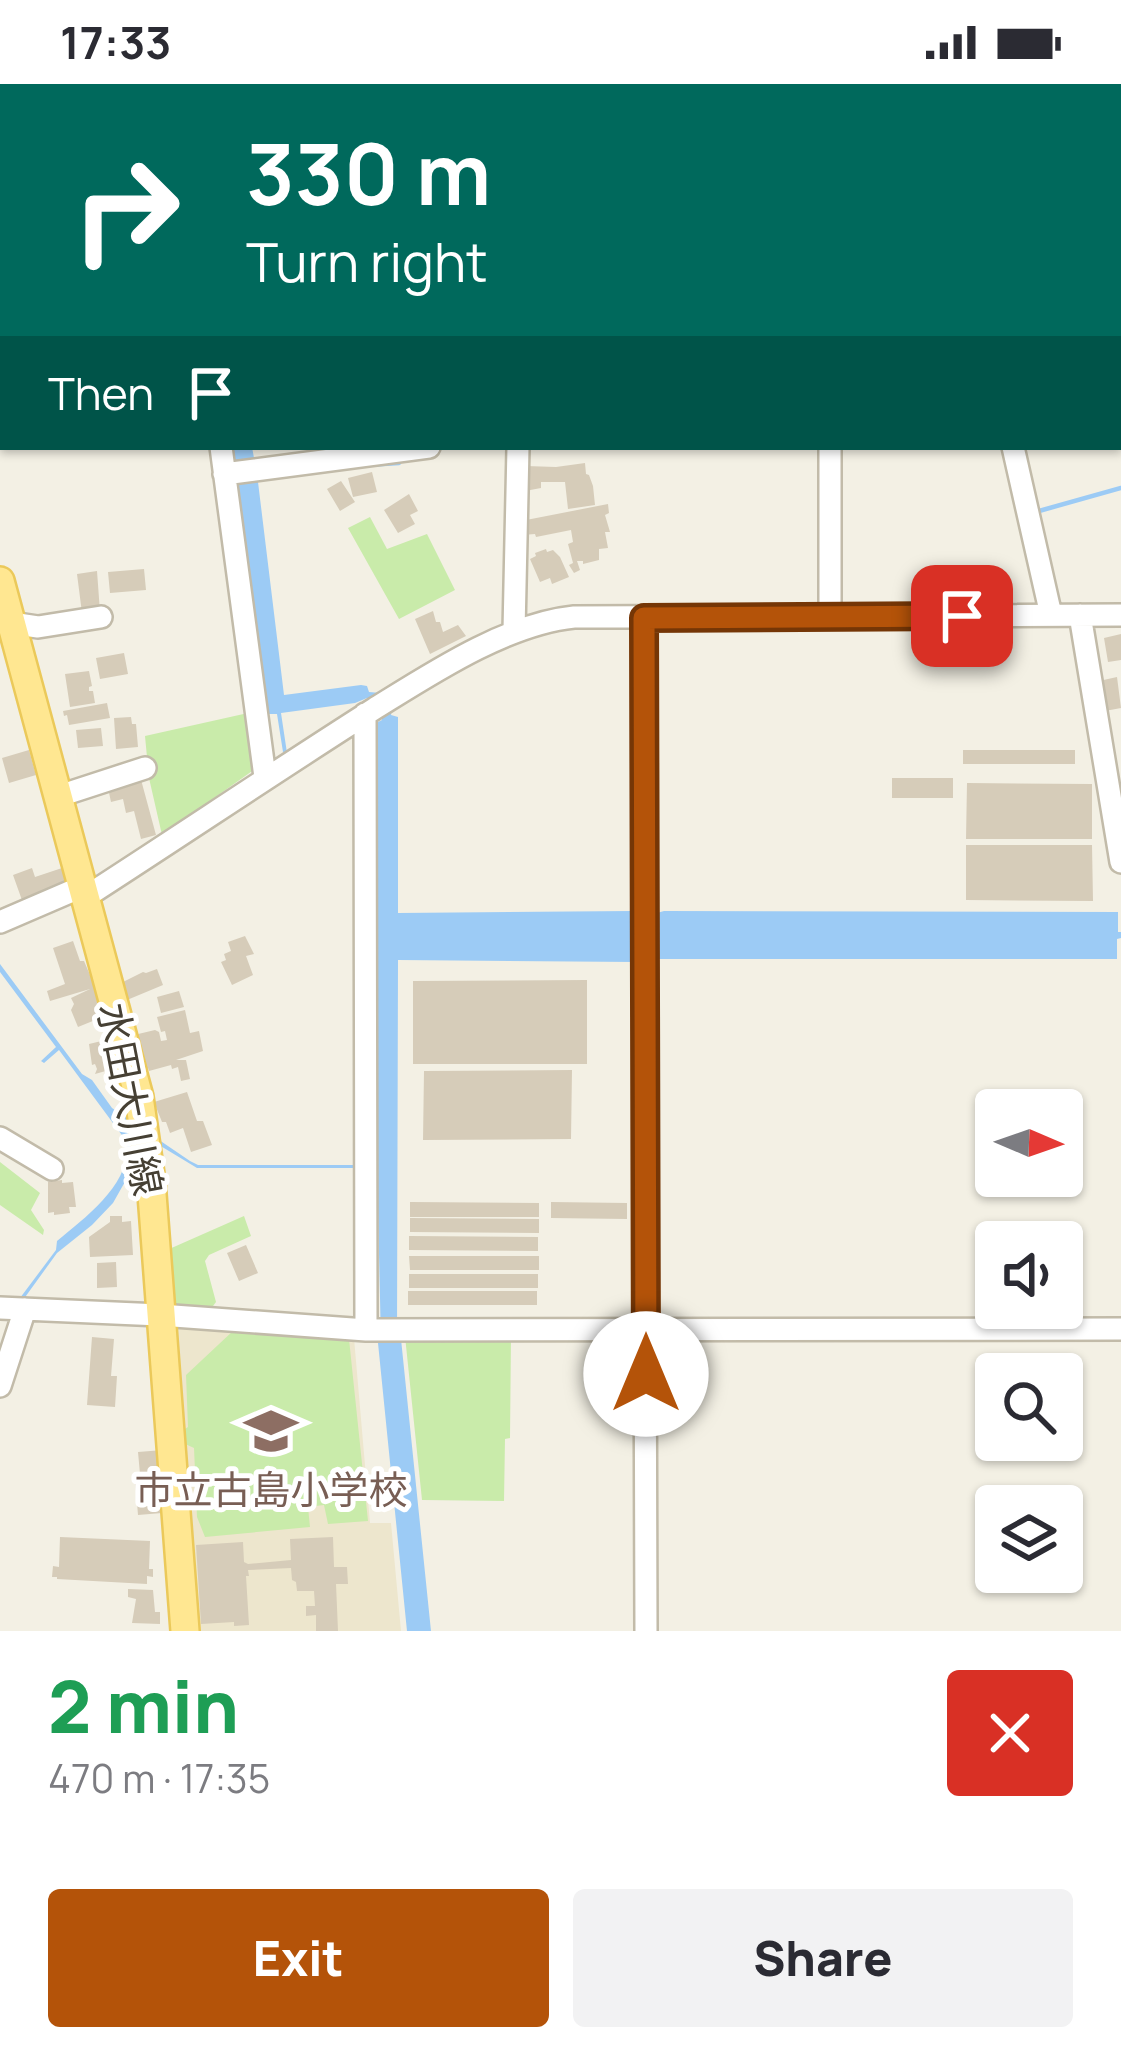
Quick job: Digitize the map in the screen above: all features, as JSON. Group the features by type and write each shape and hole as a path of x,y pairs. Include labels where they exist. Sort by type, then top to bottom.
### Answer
{"main road":[{"name":"水田大川線","path":"4,602 139,1097 151,1181 185,1631"}],"street":[{"path":"222,450 266,778"},
{"path":"228,474 407,450"},
{"path":"514,632 518,450"},
{"path":"830,450 830,617"},
{"path":"1014,450 1051,615"},
{"path":"4,602 38,627 101,617"},
{"path":"1081,615 1121,862"},
{"path":"0,922 72,891 86,893 404,689 514,632 562,618 1121,615"},
{"path":"644,618 646,1631"},
{"path":"367,713 370,1330"},
{"path":"59,796 145,768"},
{"path":"0,1138 52,1169"},
{"path":"0,1308 370,1330 1121,1328"},
{"path":"0,1385 25,1309"}],"shaded area":[{"name":"市立古島小学校","path":"171,1322 354,1338 370,1523 391,1523 401,1631 195,1631"}],"green space":[{"path":"370,517 387,549 427,534 455,590 399,619 348,528"},
{"path":"248,713 255,769 162,835 145,736"},
{"path":"0,1162 40,1193 31,1210 43,1235 0,1205"},
{"path":"244,1216 251,1236 205,1261 216,1302 210,1310 172,1308 167,1250"},
{"path":"234,1330 349,1339 368,1521 328,1524 324,1505 308,1507 310,1527 205,1537 197,1517 194,1448 183,1443 182,1431 188,1427 186,1375"},
{"path":"511,1335 504,1501 422,1500 405,1336"}],"water":[{"path":"230,450 253,450 250,460 254,482 258,482 284,695 367,686 369,692 381,693 392,708 391,715 398,717 398,913 633,911 635,962 398,960 397,1338 401,1339 431,1631 407,1631 378,1343 378,722 382,713 367,698 281,713 287,753 283,752 277,714 269,714 237,485 241,483 238,462 232,461"},
{"path":"1118,912 1121,938 1117,939 1117,959 657,959 656,938 651,934 656,933 657,913"},
{"path":"0,964 112,1108 190,1161 198,1165 360,1168 197,1168 159,1145 138,1145 135,1164 113,1203 57,1253 23,1300 20,1298 56,1250 57,1241 115,1185 127,1157 127,1142 59,1050 41,1061 56,1047 0,972"}],"building":[{"path":"585,463 595,505 568,509 565,482 541,482 541,488 525,491 526,466"},
{"path":"372,472 377,492 353,497 348,478"},
{"path":"341,481 355,502 340,511 327,489"},
{"path":"409,494 418,511 410,515 415,524 398,533 384,510"},
{"path":"608,504 608,548 599,549 599,560 577,561 580,570 574,573 569,565 573,563 568,544 573,542 571,530 522,535 521,521"},
{"path":"546,549 560,557 569,577 552,584 550,578 540,582 530,559"},
{"path":"144,569 146,590 110,593 108,572"},
{"path":"97,571 100,612 82,613 77,574"},
{"path":"433,611 443,632 458,625 466,636 430,654 415,619"},
{"path":"1121,634 1121,660 1108,662 1104,638"},
{"path":"124,653 128,674 100,679 96,658"},
{"path":"89,671 89,691 95,703 70,707 65,674"},
{"path":"1117,677 1121,708 1105,711 1099,681"},
{"path":"107,703 110,718 69,725 64,716 63,711"},
{"path":"131,717 138,747 116,749 114,718"},
{"path":"101,728 103,746 78,748 76,730"},
{"path":"29,750 36,775 9,783 2,758"},
{"path":"963,750 1075,750 1075,764 963,764"},
{"path":"140,776 156,835 141,839 134,811 126,813 123,799 111,802 108,788"},
{"path":"892,778 953,778 953,798 892,798"},
{"path":"967,783 1092,784 1092,839 966,839"},
{"path":"966,845 1092,845 1093,901 966,900"},
{"path":"32,868 35,877 62,868 68,886 23,903 13,875"},
{"path":"245,936 254,954 246,956 253,975 232,985 221,962 231,951 228,942"},
{"path":"73,941 110,1014 78,1027 71,998 90,989 50,1001 47,991 65,984 53,948"},
{"path":"157,969 163,985 127,1000 121,983"},
{"path":"587,980 587,1064 413,1064 413,981"},
{"path":"179,991 184,1007 161,1013 157,997"},
{"path":"185,1010 190,1033 199,1031 203,1051 176,1060 186,1060 190,1079 181,1081 178,1067 171,1065 144,1070 134,1035 155,1030 161,1041 167,1040 157,1017"},
{"path":"110,1039 120,1067 95,1074 89,1044"},
{"path":"572,1070 571,1139 423,1140 424,1071"},
{"path":"187,1092 212,1145 191,1152 183,1128 170,1133 154,1102"},
{"path":"48,1182 73,1182 76,1207 54,1215 48,1213"},
{"path":"410,1202 539,1203 539,1217 410,1217"},
{"path":"551,1202 627,1203 627,1219 551,1218"},
{"path":"110,1216 131,1221 133,1255 90,1257 89,1237 110,1222"},
{"path":"410,1218 539,1219 539,1233 410,1232"},
{"path":"409,1236 538,1237 538,1251 409,1250"},
{"path":"246,1245 258,1273 239,1281 227,1253"},
{"path":"409,1256 539,1256 539,1270 410,1270"},
{"path":"116,1262 117,1287 97,1288 97,1263"},
{"path":"409,1274 538,1274 538,1288 409,1288"},
{"path":"408,1291 537,1291 537,1305 408,1305"},
{"path":"92,1337 114,1339 115,1407 87,1405"},
{"path":"163,1450 166,1472 140,1474 138,1452"},
{"path":"135,1479 160,1479 162,1513 138,1515"},
{"path":"60,1537 150,1541 153,1577 147,1576 147,1584 52,1577 53,1566 59,1567"},
{"path":"333,1537 334,1567 347,1567 348,1584 336,1584 338,1631 316,1631 316,1615 306,1616 306,1606 315,1606 314,1591 297,1591 291,1568 248,1570 249,1625 201,1624 196,1545 243,1542 248,1564 291,1560 290,1539"},
{"path":"128,1589 153,1590 160,1624 132,1623 136,1599 128,1597"}],"waterway":[{"path":"368,465 399,463"},
{"path":"1039,511 1121,488"}],"place":[{"name":"市立古島小学校","path":"271,1431"}],"route":[{"path":"646,1374 644,618 962,616"}]}
